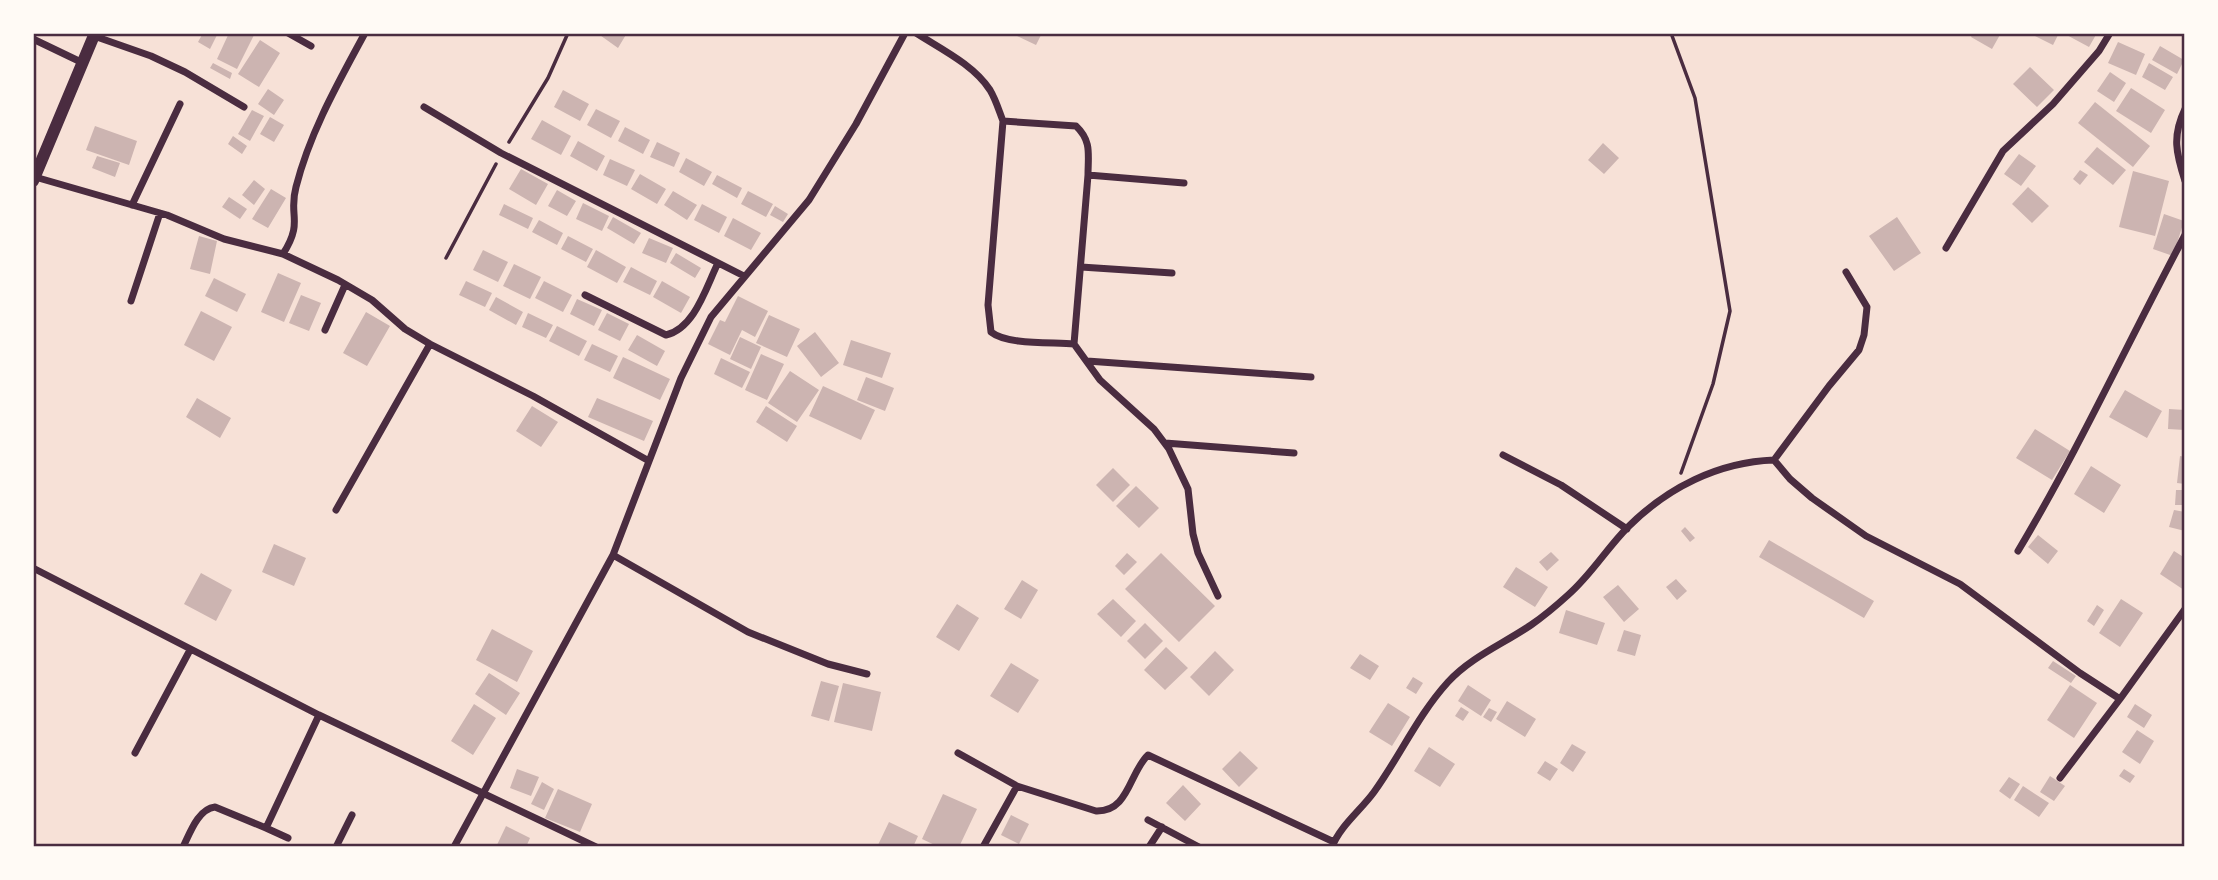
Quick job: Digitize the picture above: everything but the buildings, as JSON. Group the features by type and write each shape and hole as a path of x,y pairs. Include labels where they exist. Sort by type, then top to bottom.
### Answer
{"street":[{"path":"288,33 312,46"},
{"path":"283,254 293,239 296,223 295,190 309,143 365,33"},
{"path":"454,847 613,555 695,346 712,317 744,276 809,200 856,124 905,33"},
{"path":"916,33 984,82 992,93 1003,121 988,305 991,332 998,337 1012,340 1074,344"},
{"path":"1946,248 2003,151 2053,104 2099,51 2110,33"},
{"path":"244,107 185,72 94,34 34,179 160,213 224,239 283,254 372,300 405,329 430,345 533,396 649,461"},
{"path":"33,39 83,63"},
{"path":"132,205 180,104"},
{"path":"424,107 501,153 744,276"},
{"path":"2185,109 2178,125 2176,150 2185,181"},
{"path":"1003,121 1076,126 1085,134 1088,175 1074,344 1100,380 1139,414 1165,443 1179,467 1188,489 1195,544 1218,596"},
{"path":"1088,175 1184,183"},
{"path":"131,301 160,213"},
{"path":"2018,551 2057,486 2122,353 2185,235"},
{"path":"585,295 666,335 673,333 695,312 718,263"},
{"path":"1081,267 1172,273"},
{"path":"1774,460 1859,350 1864,335 1867,307 1846,272"},
{"path":"325,330 345,285"},
{"path":"336,510 430,345"},
{"path":"1087,361 1311,377"},
{"path":"1165,443 1294,453"},
{"path":"1503,456 1561,485 1627,529"},
{"path":"958,753 1017,786 1096,811 1113,809 1148,755 1333,844 1374,792 1423,712 1450,680 1480,656 1531,625 1570,593 1627,529 1676,488 1708,473 1756,461 1774,460"},
{"path":"1774,460 1790,479 1812,498 1866,536 1960,584 2080,673 2120,699"},
{"path":"613,555 748,632 828,664 867,674"},
{"path":"33,568 319,716 596,847"},
{"path":"2060,778 2185,609"},
{"path":"135,753 190,650"},
{"path":"266,828 319,716"},
{"path":"983,847 1017,786"},
{"path":"183,847 202,812 208,807 215,807 288,838"},
{"path":"336,847 352,814"},
{"path":"1148,820 1199,847"},
{"path":"1149,847 1162,827"}],"path":[{"path":"1671,33 1695,98 1730,310 1713,384 1676,488"}]}
